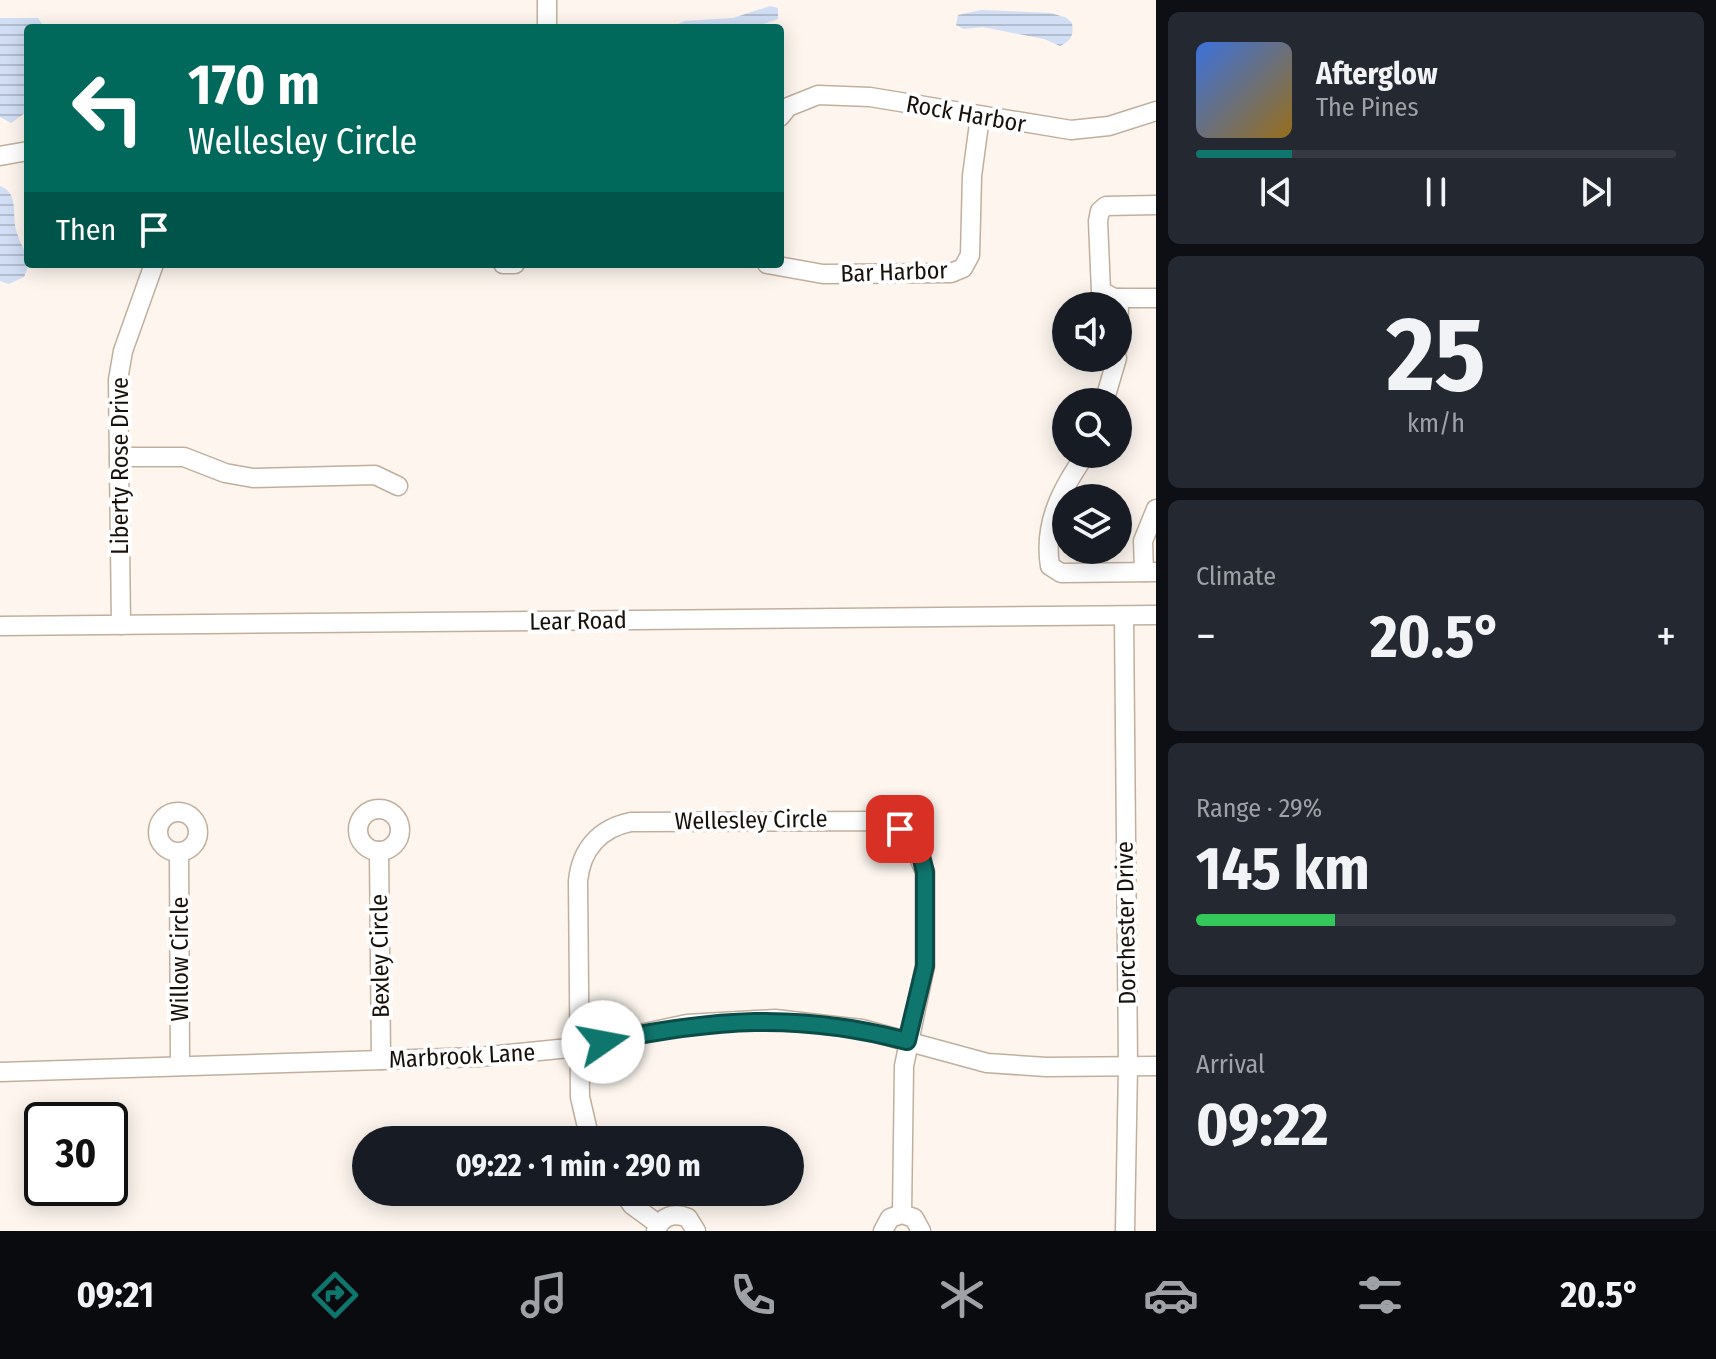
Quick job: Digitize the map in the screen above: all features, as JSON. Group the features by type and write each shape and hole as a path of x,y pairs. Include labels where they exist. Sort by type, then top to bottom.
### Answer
{"street":[{"path":"547,0 547,24"},
{"name":"Rock Harbor","path":"784,112 788,107 818,95 870,97 1071,130 1109,126 1156,111"},
{"name":"Bar Harbor","path":"784,267 823,274 951,273 963,268 970,255 972,176 980,116"},
{"path":"0,156 24,152"},
{"path":"1103,292 1099,286 1100,211 1106,206 1156,205"},
{"name":"Liberty Rose Drive","path":"121,625 120,366 153,268"},
{"path":"1132,298 1156,298"},
{"path":"119,457 184,457 239,477 375,475 398,486"},
{"path":"1078,468 1056,504 1050,530 1050,566 1061,573 1150,572 1143,541 1156,509"},
{"name":"Lear Road","path":"0,626 1156,615"},
{"name":"Dorchester Drive","path":"1124,616 1128,1066 1125,1231"},
{"name":"Wellesley Circle","path":"586,1126 581,1109 579,1047 579,871 588,847 599,836 631,822 881,821 900,829 920,852 925,872 925,966 907,1041 902,1214"},
{"name":"Bexley Circle","path":"379,851 381,1060"},
{"name":"Willow Circle","path":"179,853 180,1066"},
{"name":"Marbrook Lane","path":"0,1072 479,1057 579,1047 687,1024 775,1019 862,1029 958,1057 1002,1064 1156,1066"},
{"path":"633,1206 657,1228 664,1218 680,1215 688,1218 696,1231"},
{"path":"883,1231 890,1218 902,1214 914,1218 921,1231"}],"water":[{"path":"770,6 778,8 778,19 764,24 678,24 684,21 733,18"},
{"path":"981,10 1051,13 1072,23 1072,34 1060,46 1044,39 983,27 964,29 956,25 958,15"},
{"path":"0,18 38,18 42,24 24,24 24,114 11,123 0,117"},
{"path":"0,186 13,200 15,227 24,250 24,268 27,268 24,277 9,284 0,281"}],"route":[{"path":"603,1042 687,1024 775,1019 862,1029 907,1041 925,966 925,872 920,852 900,829"}]}
